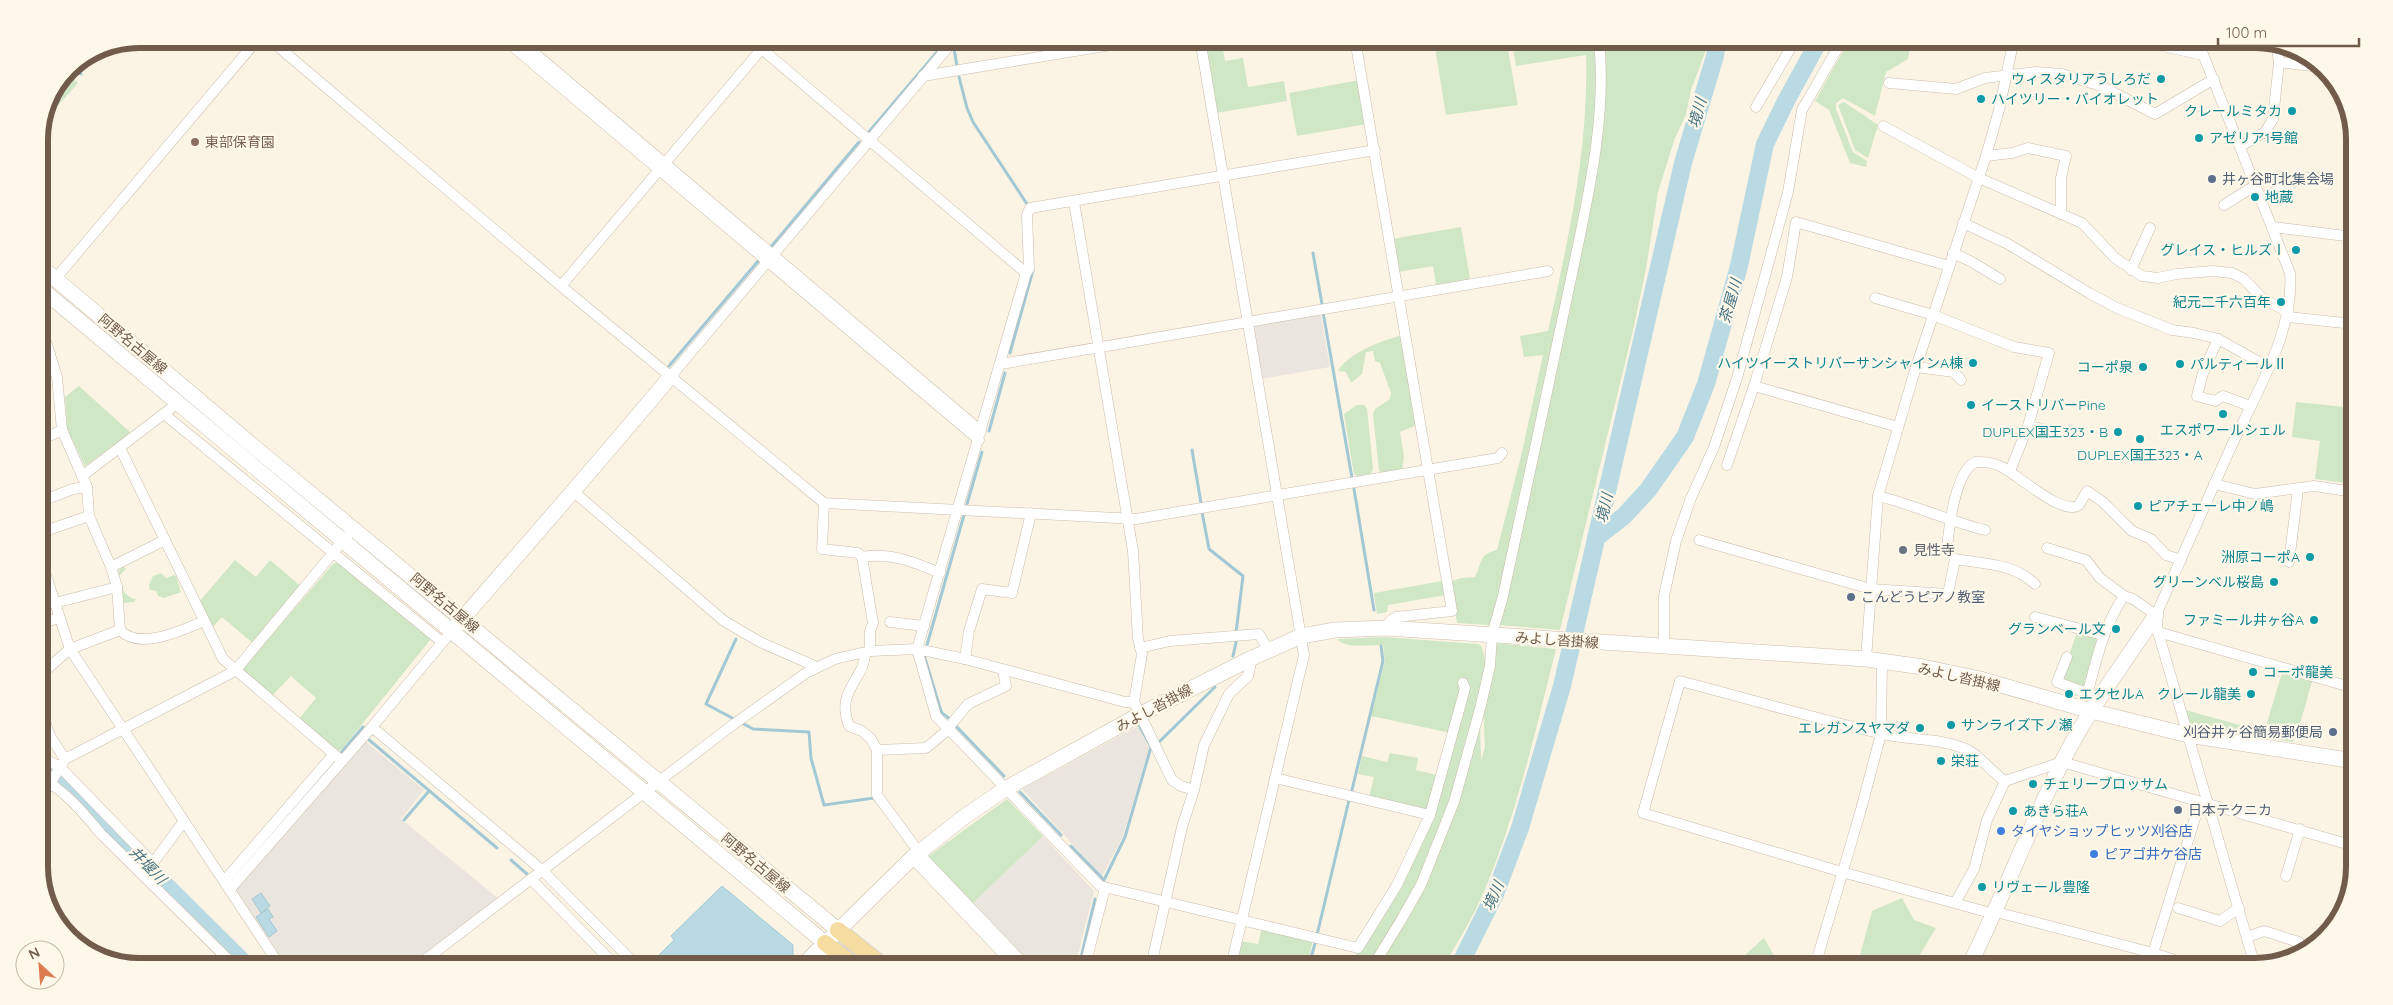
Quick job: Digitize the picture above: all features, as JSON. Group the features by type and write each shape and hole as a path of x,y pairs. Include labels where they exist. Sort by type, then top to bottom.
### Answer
{"main road":[{"name":"阿野名古屋線","path":"48,272 253,446 355,528 838,930"},
{"name":"阿野名古屋線","path":"48,300 178,403 339,547 447,637 645,794 822,946"},
{"path":"447,637 574,492 671,376"},
{"path":"1973,958 1996,912 2062,762 2092,701 2156,614"},
{"name":"みよし沓掛線","path":"838,930 916,855 964,816 1136,709 1301,636 1335,630 1386,628 1882,661 2092,701 2188,735 2346,760"},
{"path":"810,958 838,930 872,958"},
{"path":"822,946 842,958"}],"street":[{"path":"56,278 250,48"},
{"path":"280,48 561,286 824,503 1136,519 1498,458 1502,453"},
{"path":"515,48 661,166"},
{"path":"528,48 661,166 980,436"},
{"path":"671,376 947,48"},
{"path":"923,76 1093,48"},
{"path":"1202,48 1304,655 1234,958"},
{"path":"1357,48 1452,611 1396,617 1390,621 1386,628"},
{"path":"1378,958 1421,884 1454,802 1480,709 1490,666 1492,635 1503,596 1565,315 1593,172 1602,98 1599,48"},
{"path":"1756,107 1791,48"},
{"path":"1660,646 1664,596 1676,541 1691,498 1714,447 1737,378 1788,192 1802,110 1838,48"},
{"path":"1866,659 1878,496 1948,266 1986,156 2012,48"},
{"path":"2172,48 2204,55"},
{"path":"2201,48 2273,227 2290,273 2292,291 2288,314 2268,367 2156,614 2158,632 2188,735 2204,803 2239,908 2253,958"},
{"path":"561,286 761,49 1026,273"},
{"path":"2240,146 2266,132 2274,118 2279,62 2277,51"},
{"path":"2279,62 2310,66"},
{"path":"1889,82 1956,90 1985,78 2036,72 2062,74 2101,86 2155,114 2214,79"},
{"path":"1883,126 1979,178 2082,223 2114,258 2142,276 2158,278 2176,274 2213,271 2232,273 2244,279 2262,298 2288,314 2345,323"},
{"path":"1986,156 2012,153 2028,148 2066,156 2060,178 2060,214"},
{"path":"1374,150 1030,208 1026,215 1029,269 1026,273 917,649 936,716 1100,886 1358,948 1397,885 1430,815 1462,703 1465,688 1463,683"},
{"path":"2262,198 2299,179 2315,177"},
{"path":"2224,205 2256,184"},
{"path":"1074,202 1097,348 1133,551 1138,639 1142,654 1136,709"},
{"path":"1727,465 1754,386 1787,277 1796,222 1948,266"},
{"path":"1963,223 2008,244 2089,294 2172,330 2218,339 2268,367"},
{"path":"2273,227 2345,237"},
{"path":"2131,270 2150,228"},
{"path":"1953,253 1972,262 2000,280"},
{"path":"1001,364 1548,271"},
{"path":"1875,298 1933,316 2014,347 2048,353 2028,426 2010,471"},
{"path":"2218,339 2203,373 2197,396 2215,402 2223,396 2250,406"},
{"path":"48,348 57,377 62,430 87,487 89,516 111,567 116,587 120,630 130,637 154,638 167,636 204,621"},
{"path":"1916,367 1954,372 1961,380"},
{"path":"1754,386 1898,427"},
{"path":"82,476 178,403"},
{"path":"164,414 339,547"},
{"path":"2028,426 2057,432"},
{"path":"48,437 62,430"},
{"path":"120,448 223,659 338,758"},
{"path":"1947,549 1950,519 1965,471 1975,462 1988,462 2010,471 2047,498 2070,507 2079,505 2087,491 2103,502 2132,531 2150,539 2166,555 2181,560"},
{"path":"2214,484 2255,494 2314,486 2345,491"},
{"path":"48,499 73,489 87,487"},
{"path":"2289,562 2298,489"},
{"path":"574,492 724,621 760,642 817,667"},
{"path":"1878,496 1914,505 1985,530"},
{"path":"824,503 822,549 858,554 862,557 886,554 915,562 940,573"},
{"path":"965,659 969,631 982,588 1012,593 1031,513"},
{"path":"48,530 89,516"},
{"path":"48,787 61,765 122,728 235,671 355,528"},
{"path":"111,567 165,540"},
{"path":"1699,540 1871,589 1948,594 1955,559 2002,565 2017,570 2035,584"},
{"path":"2047,548 2086,560 2100,578 2124,596 2134,599 2156,614"},
{"path":"862,557 873,623 865,661 847,695 845,716 849,726 862,731 871,739 877,750 876,795 916,855 1008,958"},
{"path":"48,586 70,650 275,958"},
{"path":"55,603 116,587"},
{"path":"2067,657 2057,682 2092,701 2103,635 2113,611 2124,596"},
{"path":"2036,617 2103,635"},
{"path":"48,621 59,618"},
{"path":"890,622 924,626"},
{"path":"48,668 70,650 120,630"},
{"path":"2158,632 2346,686"},
{"path":"1140,648 1170,641 1259,634 1269,651"},
{"path":"227,885 338,758 372,727 447,637"},
{"path":"427,958 543,872 742,719 817,667 835,659 867,652 917,649 965,659 1125,702 1136,709 1172,780 1181,786 1194,790"},
{"path":"1153,958 1182,827 1194,790 1204,745 1229,694 1248,676 1252,658"},
{"path":"1817,958 1881,734 1882,661"},
{"path":"877,750 926,748 949,729 968,704 1006,686 1002,670"},
{"path":"2005,781 1968,750 1944,742 1881,734 1680,680 1643,813 1842,872 1987,912 1996,912 2168,958"},
{"path":"372,727 543,872 629,958"},
{"path":"48,730 61,765 154,863 184,821"},
{"path":"48,760 61,765"},
{"path":"1955,903 1974,869 1987,820 2005,781 2062,762 2346,843"},
{"path":"1275,778 1430,815"},
{"path":"48,780 82,810 101,834 226,958"},
{"path":"2151,958 2204,803"},
{"path":"2286,876 2300,829"},
{"path":"916,855 924,859 1018,958"},
{"path":"531,879 608,958"},
{"path":"1087,958 1105,888"},
{"path":"2178,908 2220,921 2239,908"},
{"path":"2247,937 2264,932 2300,942 2299,946"},
{"path":"822,946 831,958"}],"shaded area":[{"path":"1320,312 1330,367 1261,379 1252,325"},
{"path":"1138,726 1149,748 1123,836 1102,876 1022,789"},
{"path":"365,741 424,790 401,819 499,899 422,958 281,958 236,890"},
{"path":"1043,836 1094,891 1077,958 1022,958 971,905"}],"green space":[{"path":"1205,48 1223,48 1225,61 1243,58 1248,87 1284,81 1287,101 1216,113"},
{"path":"1435,48 1508,48 1518,105 1446,115"},
{"path":"1513,48 1597,48 1599,87 1590,173 1502,592 1489,625 1457,623 1450,582 1461,578 1475,577 1482,559 1487,554 1497,550 1522,452 1543,355 1524,357 1520,336 1548,331 1570,229 1581,159 1586,90 1586,55 1516,66"},
{"path":"1602,48 1707,48 1691,90 1686,115 1675,138 1658,192 1646,269 1634,326 1560,630 1499,625 1583,245"},
{"path":"1845,48 1910,48 1908,59 1886,72 1875,116 1843,98 1836,103 1836,109 1853,152 1867,161 1866,167 1850,163 1829,110 1815,101"},
{"path":"71,77 78,83 51,113 57,98 66,83"},
{"path":"1360,80 1367,124 1297,136 1289,93"},
{"path":"1844,102 1878,125 1868,158 1855,150 1838,105"},
{"path":"1461,227 1470,278 1468,280 1436,285 1433,266 1398,272 1392,239"},
{"path":"1400,336 1402,338 1417,425 1400,432 1404,457 1402,470 1382,473 1379,471 1373,414 1375,409 1390,399 1391,393 1380,363 1375,361 1373,351 1366,352 1362,374 1351,383 1346,372 1338,371 1357,353"},
{"path":"79,386 131,433 85,466 67,429 65,397"},
{"path":"2296,402 2345,407 2345,483 2315,479 2320,441 2292,437"},
{"path":"1357,405 1364,405 1367,409 1373,468 1371,474 1357,476 1354,474 1344,414"},
{"path":"235,560 256,577 270,560 302,587 254,644 222,617 211,629 199,602"},
{"path":"338,562 431,639 342,749 337,752 298,720 316,698 291,676 271,697 240,672 333,564"},
{"path":"122,565 126,569 119,576 122,588 128,596 136,599 134,602 122,603 117,575"},
{"path":"161,573 166,578 176,576 181,592 164,598 158,596 156,591 150,590 149,585 153,576"},
{"path":"1443,581 1446,595 1388,605 1387,612 1377,614 1374,593"},
{"path":"2077,633 2095,636 2097,641 2086,685 2081,687 2063,681 2061,677"},
{"path":"1383,637 1478,644 1482,647 1485,660 1485,676 1461,770 1426,868 1374,958 1354,958 1395,893 1424,836 1438,800 1456,736 1467,686 1465,683 1461,683 1462,688 1451,733 1371,716 1385,661 1383,645 1358,646 1346,644 1337,639"},
{"path":"1494,643 1556,649 1525,770 1507,830 1485,889 1466,928 1449,958 1381,958 1402,924 1467,773 1480,721 1481,761 1485,747 1483,706"},
{"path":"2283,669 2313,678 2296,738 2265,730"},
{"path":"2185,710 2294,740 2293,742 2189,725"},
{"path":"1390,753 1418,758 1416,770 1441,776 1426,812 1369,798 1374,777 1358,774 1362,756 1387,762"},
{"path":"1007,799 1043,836 971,905 927,857"},
{"path":"1902,898 1914,920 1936,928 1918,958 1859,958 1872,911"},
{"path":"1262,927 1313,940 1309,958 1236,958 1240,941 1258,944"},
{"path":"1764,938 1775,958 1742,958"}],"water":[{"path":"722,886 793,945 793,956 791,958 656,958 674,940 671,936"},
{"path":"261,893 270,906 261,913 252,899"},
{"path":"268,909 273,917 269,919 277,931 269,937 256,917"}],"waterway":[{"path":"868,133 940,48"},
{"path":"954,48 957,67"},
{"name":"境川","path":"1463,958 1495,894 1520,828 1562,686 1683,163 1716,48"},
{"name":"茶屋川","path":"1596,538 1624,516 1648,490 1685,437 1706,384 1739,266 1765,144 1815,48"},
{"path":"77,71 81,74"},
{"path":"959,77 967,108 973,122 1027,204"},
{"path":"770,248 859,142"},
{"path":"1313,253 1322,304"},
{"path":"669,366 759,260"},
{"path":"1010,353 1033,270"},
{"path":"1323,312 1352,478"},
{"path":"989,431 1005,373"},
{"path":"1192,450 1201,503"},
{"path":"967,504 982,452"},
{"path":"1354,489 1374,610"},
{"path":"1202,512 1209,549 1243,576 1236,633"},
{"path":"927,645 964,515"},
{"path":"1233,656 1237,638"},
{"path":"734,719 706,704 736,639"},
{"path":"1351,794 1383,661 1381,646"},
{"path":"924,655 942,713 950,719"},
{"path":"1159,742 1215,687"},
{"path":"742,723 753,729 809,732 811,758 824,805 874,798 876,801"},
{"path":"1071,846 1104,880 1125,837 1151,747 1139,725"},
{"path":"956,726 1004,776"},
{"path":"340,754 363,727"},
{"path":"368,739 497,848"},
{"name":"井堰川","path":"48,771 72,788 150,870 239,958"},
{"path":"404,820 429,791"},
{"path":"1020,792 1061,835"},
{"path":"1317,935 1349,800"},
{"path":"511,860 527,874"},
{"path":"1081,958 1095,899"},
{"path":"1311,958 1315,943"}],"place":[{"name":"ウィスタリアうしろだ","path":"2161,79"},
{"name":"ハイツリー・バイオレット","path":"1981,99"},
{"name":"クレールミタカ","path":"2292,111"},
{"name":"アゼリア1号館","path":"2199,138"},
{"name":"東部保育園","path":"195,142"},
{"name":"井ヶ谷町北集会場","path":"2212,179"},
{"name":"地蔵","path":"2255,197"},
{"name":"グレイス・ヒルズⅠ","path":"2296,250"},
{"name":"紀元二千六百年","path":"2281,302"},
{"name":"ハイツイーストリバーサンシャインA棟","path":"1973,363"},
{"name":"パルティールⅡ","path":"2180,364"},
{"name":"コーポ泉","path":"2143,367"},
{"name":"イーストリバーPine","path":"1971,405"},
{"name":"エスポワールシェル","path":"2223,414"},
{"name":"DUPLEX国王323・B","path":"2118,432"},
{"name":"DUPLEX国王323・A","path":"2140,439"},
{"name":"ピアチェーレ中ノ嶋","path":"2138,506"},
{"name":"見性寺","path":"1903,550"},
{"name":"洲原コーポA","path":"2310,557"},
{"name":"グリーンベル桜島","path":"2274,582"},
{"name":"こんどうピアノ教室","path":"1851,597"},
{"name":"ファミール井ヶ谷A","path":"2314,620"},
{"name":"グランベール文","path":"2116,629"},
{"name":"コーポ龍美","path":"2253,672"},
{"name":"エクセルA","path":"2069,694"},
{"name":"クレール龍美","path":"2251,694"},
{"name":"サンライズ下ノ瀬","path":"1951,725"},
{"name":"エレガンスヤマダ","path":"1920,728"},
{"name":"刈谷井ヶ谷簡易郵便局","path":"2333,732"},
{"name":"栄荘","path":"1941,761"},
{"name":"チェリーブロッサム","path":"2033,784"},
{"name":"日本テクニカ","path":"2178,810"},
{"name":"あきら荘A","path":"2013,811"},
{"name":"タイヤショップヒッツ刈谷店","path":"2001,831"},
{"name":"ピアゴ井ケ谷店","path":"2094,854"},
{"name":"リヴェール豊隆","path":"1982,887"}]}
